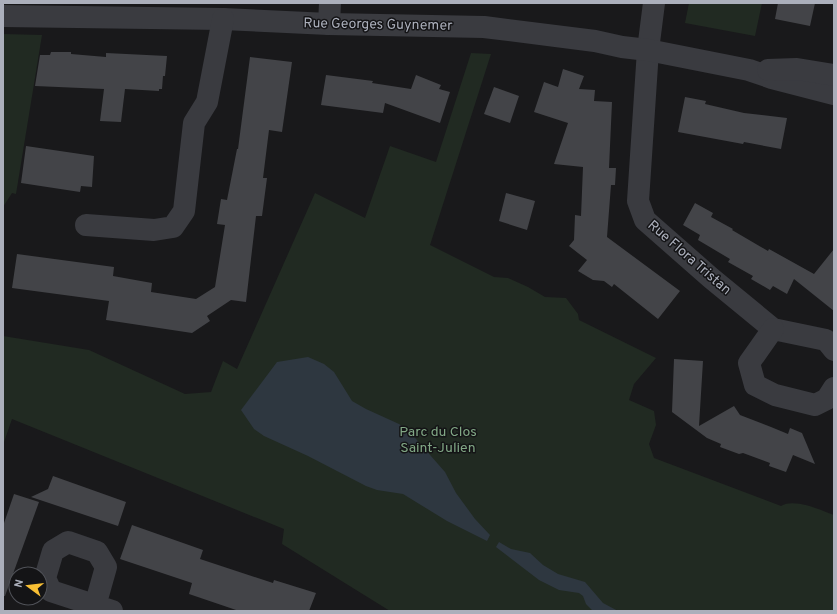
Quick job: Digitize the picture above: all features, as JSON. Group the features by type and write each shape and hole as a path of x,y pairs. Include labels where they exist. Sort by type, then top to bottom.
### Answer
{"street":[{"name":"Rue Flora Tristan","path":"654,3 648,50 638,201 645,220 711,278 773,329 826,340 834,350"},
{"name":"Rue Georges Guynemer","path":"3,16 127,10 223,20 330,14 484,27 595,41 622,47 648,50 749,70 772,78 834,94"},
{"path":"86,225 154,230 173,227 177,222 184,211 194,123 207,102 223,20"},
{"name":"Rue Georges Guynemer","path":"749,70 797,69 834,75"},
{"path":"773,329 749,362 755,385 775,395 815,405 827,399 834,388"}],"green space":[{"path":"689,3 762,3 755,36 685,23"},
{"path":"3,34 42,35 16,194 12,193 3,207"},
{"name":"Parc du Clos Saint-Julien","path":"471,53 491,54 430,245 494,277 508,278 545,297 566,298 578,314 579,320 656,358 634,384 629,400 654,411 656,425 649,444 654,458 781,506 793,503 800,504 834,515 834,611 390,611 282,544 284,529 12,419 3,445 3,336 89,350 185,394 211,392 223,361 237,369 315,193 365,218 390,146 436,162"}],"shaded area":[{"path":"308,357 324,364 334,372 352,401 399,424 409,431 445,472 456,493 475,519 490,535 487,541 447,521 403,494 377,490 366,486 308,456 264,436 254,429 241,410 277,362"},
{"path":"499,542 511,549 530,553 543,565 558,574 585,582 603,603 618,611 593,611 586,604 583,596 579,593 559,590 539,580 496,547"}],"building":[{"path":"778,3 815,3 810,26 775,19"},
{"path":"51,52 71,52 71,54 106,57 106,53 167,56 162,89 159,89 159,91 125,89 121,122 100,121 104,89 35,86 40,55 50,55"},
{"path":"250,57 292,62 282,132 269,130 263,178 267,178 262,216 256,216 246,302 231,300 207,316 210,321 192,333 106,320 109,301 12,288 17,254 114,267 113,276 152,283 151,292 196,299 215,287 225,225 217,224 221,199 227,200 238,149"},
{"path":"563,69 584,76 579,89 595,90 594,101 612,102 609,168 616,168 615,185 611,185 607,237 680,291 658,319 614,284 612,287 604,281 593,280 578,271 587,260 569,246 574,240 575,215 581,216 583,167 554,164 568,123 534,112 544,82 558,87"},
{"path":"326,75 373,81 372,83 411,89 416,75 441,85 439,89 450,92 440,123 385,103 383,113 321,105"},
{"path":"494,87 519,96 510,123 484,114"},
{"path":"685,97 706,101 705,104 744,113 787,118 781,149 744,142 743,144 678,132"},
{"path":"26,146 94,156 92,187 81,186 80,192 21,183"},
{"path":"506,193 535,201 527,230 499,221"},
{"path":"695,203 713,213 711,217 733,229 732,230 768,251 769,249 814,274 834,249 834,311 794,279 787,294 773,286 770,290 751,279 753,276 728,262 730,259 698,240 700,235 683,225"},
{"path":"674,359 703,361 699,426 734,406 740,415 788,434 790,428 802,433 815,464 793,455 786,472 769,466 770,463 743,453 739,454 720,447 721,444 707,438 672,412"},
{"path":"53,476 126,502 118,526 31,497 48,489"},
{"path":"14,494 39,502 16,566 8,566 8,588 5,596 3,596 3,526"},
{"path":"132,525 203,550 200,559 273,583 274,580 316,593 309,611 239,611 189,594 192,583 120,559"}]}
